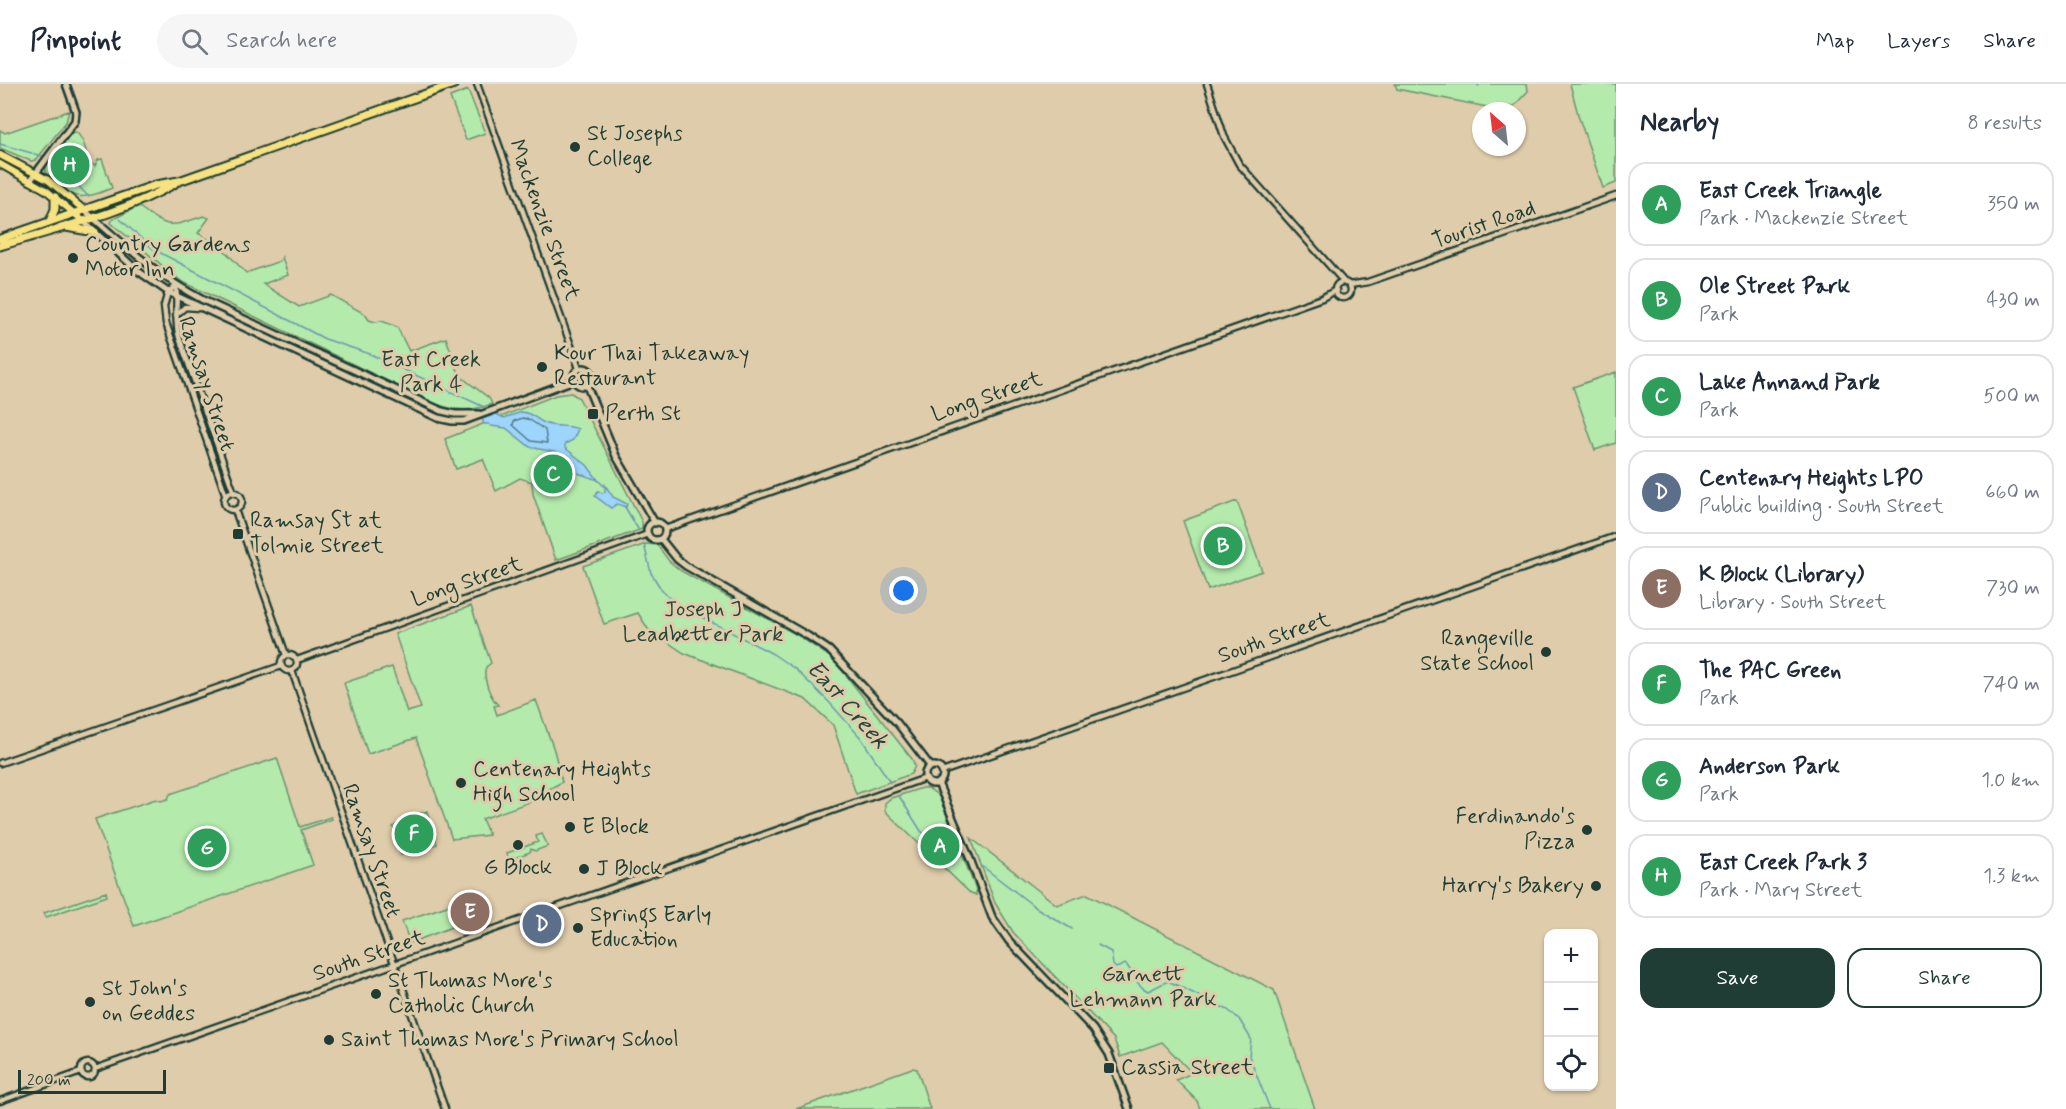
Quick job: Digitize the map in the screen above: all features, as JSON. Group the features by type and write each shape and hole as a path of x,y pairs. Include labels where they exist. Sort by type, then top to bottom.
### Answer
{"highway":[{"path":"0,239 156,185 179,181 454,84"},
{"path":"0,246 159,193 179,181"},
{"path":"50,221 55,209 55,197"},
{"path":"64,226 95,232"}],"main road":[{"path":"30,181 75,121 76,112 66,84"},
{"path":"0,155 53,184 136,256 176,286 442,411 455,414 480,414"},
{"path":"0,164 55,197 138,271 168,292 438,418 461,422 574,380"},
{"path":"579,368 586,368 592,374 587,386 578,385 574,380 574,375 579,368"},
{"path":"587,386 616,456 655,523 665,529 660,539 653,539 648,534 650,526 655,523"},
{"path":"660,539 686,567 829,650 898,724 931,768"},
{"path":"936,767 942,772 942,780 938,783 931,783 926,778 926,772 931,768 936,767"},
{"path":"938,783 992,917 1009,942 1093,1029 1109,1054 1129,1109"}],"street":[{"name":"Mackenzie Street","path":"477,84 579,368"},
{"path":"1207,84 1224,136 1239,164 1351,291"},
{"name":"Tourist Road","path":"1362,284 1347,284 1337,290 1341,298 1346,297 1362,284 1616,196"},
{"path":"1328,266 1337,290"},
{"name":"Ramsay Street","path":"176,286 168,292 164,306 166,323 226,496"},
{"name":"Ramsay Street","path":"176,286 175,316 185,357 234,493"},
{"name":"Long Street","path":"665,529 1322,298 1337,290"},
{"path":"175,316 185,307 200,308"},
{"path":"247,330 251,322"},
{"path":"234,493 239,495 242,502 240,506 235,510 230,510 225,506 226,496 234,493"},
{"path":"235,510 286,655"},
{"name":"Long Street","path":"297,660 648,534"},
{"name":"South Street","path":"942,772 1616,536"},
{"path":"281,666 285,670 292,671 296,667 297,660 293,656 286,655"},
{"path":"281,666 282,658 286,655"},
{"path":"0,763 281,666"},
{"name":"Ramsay Street","path":"292,671 445,1109"},
{"name":"South Street","path":"94,1069 926,778"},
{"path":"85,1063 92,1064 93,1075 88,1077 81,1072 81,1067 85,1063"},
{"path":"0,1101 81,1072"}],"green space":[{"path":"1395,84 1527,84 1528,91 1518,102 1472,102 1472,104 1397,89"},
{"path":"1570,84 1616,84 1616,183 1603,188"},
{"path":"468,90 485,133 466,140 450,97"},
{"path":"69,111 66,122 36,160 31,161 0,148 0,130 5,133"},
{"path":"76,132 84,145 86,161 95,166 98,160 102,159 112,188 89,196 76,196 46,173 48,163 57,150 67,138"},
{"name":"East Creek Park 4","path":"138,206 156,219 169,224 183,223 204,216 209,218 198,233 221,247 246,273 280,261 282,257 288,275 263,284 299,307 331,295 365,314 369,320 382,321 397,327 409,351 446,338 460,376 489,398 492,404 462,410 433,403 181,281 111,223 112,220"},
{"path":"1616,372 1616,443 1595,450 1573,387"},
{"path":"571,393 579,398 642,522 642,529 556,560 533,494 532,482 520,478 496,491 483,459 456,469 445,439 556,395"},
{"path":"1237,501 1262,571 1208,590 1183,521"},
{"name":"Joseph J Leadbetter Park","path":"646,544 657,545 669,561 681,571 797,635 833,659 912,759 915,766 911,774 856,794 833,725 805,699 684,653 648,629 638,613 604,624 583,566"},
{"path":"471,606 491,663 486,667 485,676 490,692 498,705 494,706 497,715 536,700 554,750 562,782 547,790 549,795 482,819 489,835 452,839 416,738 368,754 344,683 392,667 407,712 421,708 395,634"},
{"path":"277,758 300,827 331,817 332,819 301,830 313,865 134,926 95,819 156,799 161,801 168,799 170,794"},
{"path":"928,788 939,796 976,895 969,892 885,811 885,803 891,798"},
{"path":"427,811 429,818 427,819 437,844 401,855 393,827 404,819"},
{"path":"542,834 548,846 535,851 531,849 530,852 509,860 507,853 538,842 536,836"},
{"name":"Garnett Lehmann Park","path":"971,838 1057,905 1087,894 1274,990 1315,1109 1200,1109 1197,1101 1176,1080 1192,1073 1162,1042 1120,1057 1114,1039 1013,932 995,903"},
{"path":"106,892 107,896 46,917 44,913"},
{"path":"450,905 457,925 410,943 402,921"},
{"path":"912,1068 917,1069 930,1109 796,1109"}],"water":[{"path":"522,412 544,423 578,429 573,440 565,444 565,448 587,465 598,480 569,470 558,453 530,447 506,428 484,424 482,419 496,414 504,418"},
{"path":"605,485 613,497 627,504 626,507 617,504 611,508 595,496 598,491 605,492"}],"waterway":[{"name":"East Creek","path":"0,144 42,156"},
{"name":"East Creek","path":"51,162 64,171 87,195"},
{"name":"East Creek","path":"120,219 153,249 325,339 370,354 484,407"},
{"name":"East Creek","path":"597,479 604,486"},
{"name":"East Creek","path":"625,507 638,529"},
{"name":"East Creek","path":"644,544 651,573 663,592 682,607 773,654 795,669 861,738 890,782"},
{"name":"East Creek","path":"899,796 921,831 960,857"},
{"name":"East Creek","path":"982,866 1035,907 1072,929"},
{"name":"East Creek","path":"1098,945 1111,952 1113,965 1116,968 1126,964 1144,989 1148,991 1168,981 1228,1010 1239,1019 1251,1039 1249,1056 1270,1109"}],"place":[{"name":"St Josephs College","path":"575,147"},
{"name":"East Creek Park 3","path":"70,165"},
{"name":"Country Gardens Motor Inn","path":"73,258"},
{"name":"Kour Thai Takeaway Restaurant","path":"542,367"},
{"name":"Perth St","path":"593,414"},
{"name":"Lake Annand Park","path":"553,474"},
{"name":"Ramsay St at Tolmie Street","path":"238,534"},
{"name":"Ole Street Park","path":"1223,546"},
{"name":"Rangeville State School","path":"1546,652"},
{"name":"Centenary Heights High School","path":"461,783"},
{"name":"E Block","path":"570,827"},
{"name":"Ferdinando's Pizza","path":"1587,830"},
{"name":"The PAC Green","path":"414,834"},
{"name":"G Block","path":"518,845"},
{"name":"East Creek Triangle","path":"940,846"},
{"name":"Anderson Park","path":"207,848"},
{"name":"J Block","path":"584,869"},
{"name":"Harry's Bakery","path":"1596,886"},
{"name":"K Block (Library)","path":"470,912"},
{"name":"Centenary Heights LPO","path":"542,924"},
{"name":"Springs Early Education","path":"578,928"},
{"name":"St Thomas More's Catholic Church","path":"376,994"},
{"name":"St John's on Geddes","path":"90,1002"},
{"name":"Saint Thomas More's Primary School","path":"329,1040"},
{"name":"Cassia Street","path":"1109,1068"}]}
